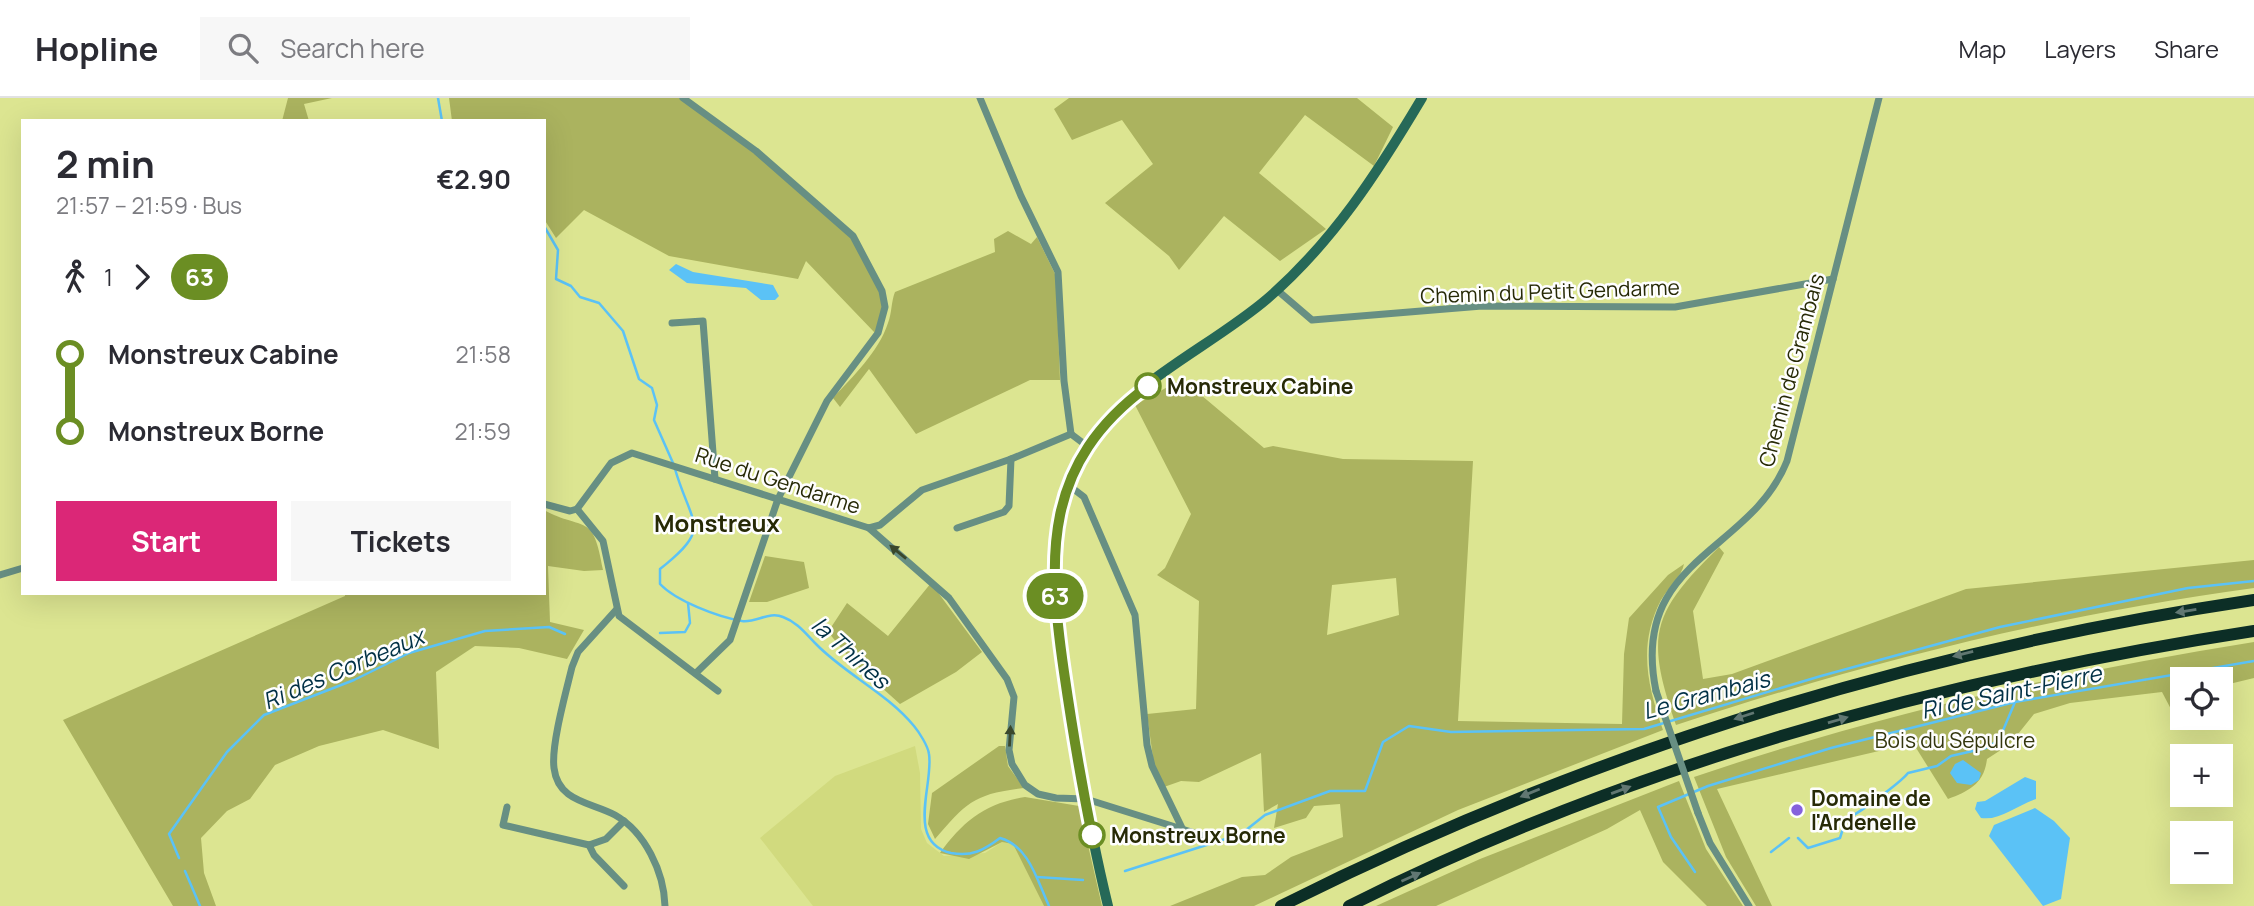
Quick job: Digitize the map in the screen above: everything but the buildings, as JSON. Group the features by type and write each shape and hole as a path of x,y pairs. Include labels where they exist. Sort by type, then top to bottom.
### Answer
{"highway":[{"path":"1281,906 1363,865 1564,779 1760,710 1970,652 2254,600"},
{"path":"1349,906 1575,807 1769,740 1978,683 2083,660 2254,631"}],"main road":[{"path":"1108,906 1086,799 1060,641 1054,576 1056,528 1067,484 1087,446 1131,399 1233,327 1277,290 1335,229 1359,198 1422,98"}],"street":[{"path":"683,98 756,151 853,236 882,291 886,307 878,333 827,401 778,499 738,619 724,647 697,672"},
{"path":"980,98 1017,187 1058,272 1071,434 1087,446"},
{"name":"Chemin de Grambais","path":"1749,906 1710,843 1698,813 1656,691 1651,646 1655,623 1667,600 1693,565 1762,502 1779,480 1814,363 1879,98"},
{"name":"Chemin du Petit Gendarme","path":"1277,290 1312,320 1482,306 1675,307 1833,279"},
{"path":"672,323 703,321 715,479"},
{"name":"Rue du Gendarme","path":"577,509 611,464 625,454 639,453 869,528 880,525 922,490 1011,459 1071,434"},
{"path":"957,528 1004,512 1009,506 1011,459"},
{"path":"1067,484 1084,497 1135,615 1147,745 1152,766 1184,831"},
{"path":"546,505 570,511 577,509 603,541 619,616 697,672 718,691"},
{"path":"869,528 949,598 1007,679 1014,697 1009,733 1012,764 1026,785 1038,794 1056,798 1086,799 1201,835"},
{"path":"0,575 21,569"},
{"path":"616,610 578,652 572,667 554,770 568,795 624,821 655,862 665,906"},
{"path":"507,807 503,825 589,845 606,839 624,821"},
{"path":"589,845 594,856 624,886"}],"shaded area":[{"path":"915,746 920,773 921,829 927,843 944,856 985,853 1002,842 1013,844 1044,906 813,906 760,838 835,776"}],"green space":[{"path":"288,98 332,98 304,104 308,119 283,119"},
{"path":"449,98 681,98 761,157 850,236 878,288 883,306 875,333 806,261 798,279 669,256 584,210 556,238 546,222 546,119 452,119"},
{"path":"1069,98 1357,98 1393,127 1374,166 1305,115 1259,173 1326,229 1280,261 1224,216 1179,270 1169,256 1105,203 1153,164 1122,120 1072,140 1054,109"},
{"path":"1008,231 1031,244 1037,237 1056,276 1060,380 1030,380 916,434 869,369 840,407 833,398 864,364 884,334 895,292 995,252 994,239"},
{"path":"1182,379 1264,448 1273,446 1343,459 1473,461 1458,721 1622,724 1624,654 1629,618 1668,575 1684,564 1678,578 1661,600 1649,633 1649,681 1663,730 1458,810 1254,906 1170,906 1242,877 1265,875 1291,857 1343,837 1340,804 1314,806 1306,818 1274,828 1278,804 1264,812 1261,753 1199,782 1181,781 1164,787 1154,765 1147,714 1196,709 1199,601 1157,575 1165,568 1191,514 1135,405","holes":["1396,578 1399,615 1327,635 1332,585"]},
{"path":"546,511 585,526 591,531 603,570 584,571 548,566 550,622 584,630 567,659 519,648 475,646 436,672 439,749 383,730 319,746 275,765 250,799 227,811 201,838 204,873 216,906 173,906 63,720 345,596 546,595"},
{"path":"1719,547 1724,553 1693,611 1703,679 1732,674 1966,589 2254,560 2254,588 2106,612 1962,643 1819,681 1676,725 1660,669 1660,627 1679,590"},
{"path":"765,556 804,562 809,588 767,602 749,602"},
{"path":"931,583 982,652 956,672 900,704 852,661 828,632 847,603 888,636"},
{"name":"Bois du Sépulcre","path":"2254,642 2254,678 2233,683 2233,667 2170,667 2170,707 2162,692 2070,703 2034,714 2010,744 1987,759 1979,781 1963,793 1948,799 1913,743 1717,789 1772,906 1756,906 1726,857 1694,777 1901,715 2041,682"},
{"path":"999,746 1005,746 1008,766 1024,788 993,793 973,802 955,816 935,839 928,824 932,793"},
{"path":"1679,781 1706,849 1743,906 1707,906 1663,862 1640,810 1607,829 1436,906 1376,906 1480,859"},
{"path":"1025,797 1079,806 1102,906 1044,906 1013,844 1002,842 969,859 940,853 976,815 999,804"}],"water":[{"path":"676,264 693,272 773,285 779,296 775,300 761,300 746,288 687,283 669,270"},
{"path":"1963,760 1981,773 1979,780 1971,785 1957,783 1950,773 1955,764"},
{"path":"2025,777 2036,781 2036,799 2002,815 1981,818 1975,809 1977,802 1985,801"},
{"path":"2035,808 2054,821 2070,838 2061,899 2043,906 1989,836 1994,825"}],"waterway":[{"name":"la Thines","path":"438,98 442,119"},
{"name":"la Thines","path":"546,229 558,250 556,279 571,286 580,297 599,303 623,331 639,379 652,388 657,405 654,420 673,463"},
{"name":"la Thines","path":"675,469 692,515 693,534 677,555 660,569 660,584 687,602 721,616 742,621 778,616 797,625 827,655 891,703 921,735 929,754 925,825 929,837 937,847 951,853 965,854 983,849 1000,838 1010,842 1031,865 1049,906"},
{"name":"Le Grambais","path":"1125,871 1241,834 1265,815 1330,791 1365,791 1383,742 1409,726 1451,732 1644,729 1821,676 2000,627 2188,588 2254,581"},
{"name":"Ri des Corbeaux","path":"660,633 685,632 690,623 688,603"},
{"name":"Ri des Corbeaux","path":"179,858 169,834 227,752 264,715 354,680 409,653 485,631 549,627 565,634"},
{"name":"Ri de Saint-Pierre","path":"1695,872 1671,837 1658,807 1708,786 1831,748 2015,702 2254,661"},
{"path":"1798,838 1808,848 1840,838 1846,819 1878,798 1908,773 1937,766 1951,756 1986,748 1999,740 2015,702"},
{"path":"1771,852 1789,838"},
{"name":"Ri des Corbeaux","path":"185,871 200,906"},
{"name":"Le Grambais","path":"1037,877 1083,880"}],"bus line":[{"name":"63","path":"1092,835 1055,607 1056,528 1067,484 1083,451 1110,417 1148,386"}],"place":[{"name":"Monstreux Cabine","path":"1148,386"},
{"name":"Domaine de l'Ardenelle","path":"1797,810"},
{"name":"Monstreux Borne","path":"1092,835"}],"district":[{"name":"Monstreux","path":"717,522"}]}
